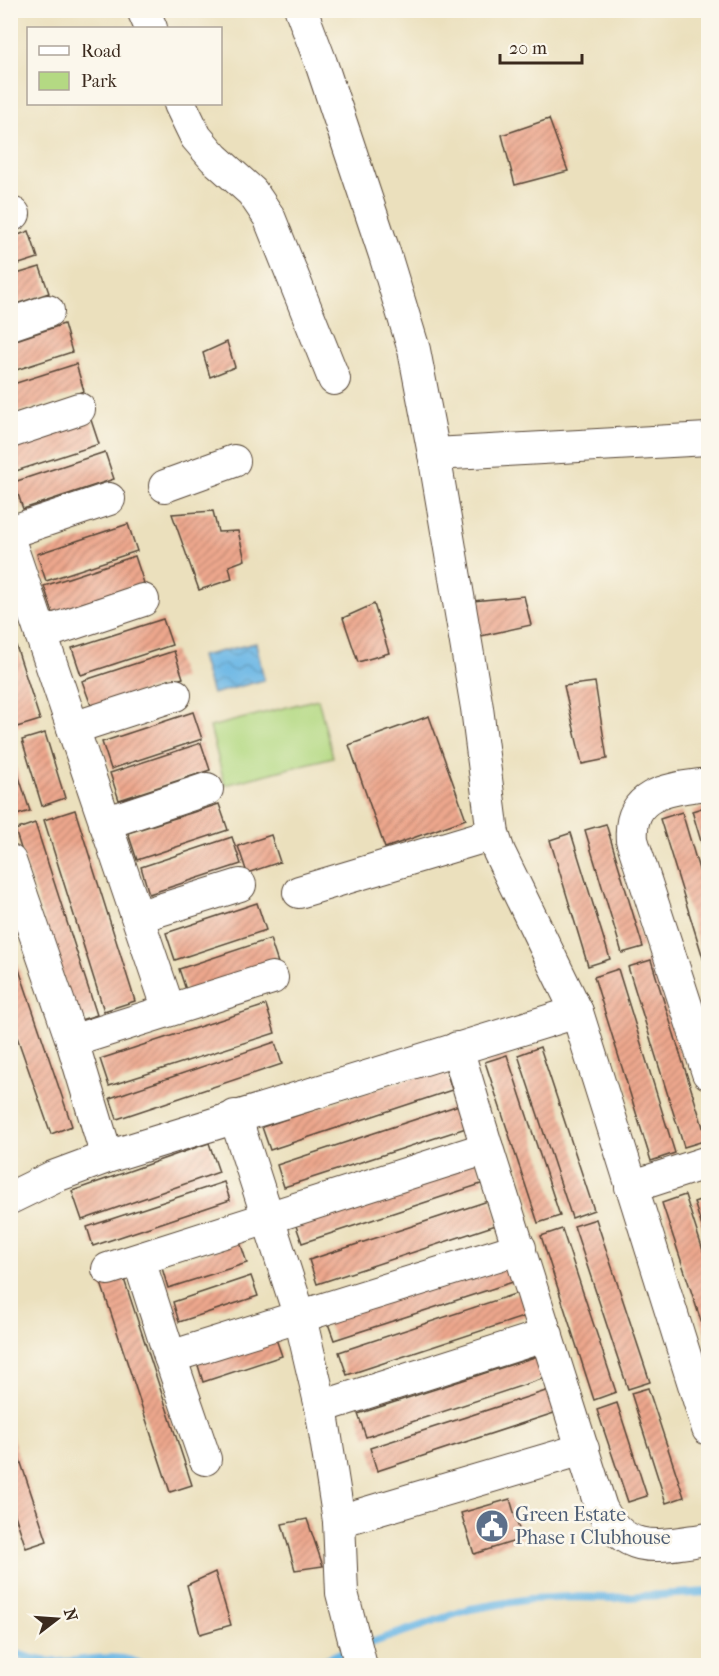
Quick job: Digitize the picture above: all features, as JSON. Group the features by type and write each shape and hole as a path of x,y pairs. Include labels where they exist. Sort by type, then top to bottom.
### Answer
{"street":[{"path":"143,10 151,27"},
{"path":"301,10 325,74 414,350 477,708 493,834 499,852 577,1012 708,1429"},
{"path":"180,105 196,137 214,158 252,192 269,218 334,379"},
{"path":"10,324 48,311"},
{"path":"10,432 79,409"},
{"path":"434,454 708,439"},
{"path":"165,486 234,461"},
{"path":"10,532 109,499"},
{"path":"10,543 169,1010"},
{"path":"41,634 143,600"},
{"path":"73,728 175,695"},
{"path":"706,1059 632,840 631,824 638,809 662,791 708,784"},
{"path":"105,823 207,789"},
{"path":"299,892 493,834"},
{"path":"10,861 72,1041 107,1157"},
{"path":"137,917 240,885"},
{"path":"72,1041 272,978"},
{"path":"10,1198 53,1177 107,1157 577,1012"},
{"path":"457,1048 601,1508 609,1525 623,1537 640,1544 658,1545 708,1539"},
{"path":"235,1116 300,1317 321,1407 339,1521 342,1593 360,1661"},
{"path":"108,1269 487,1148"},
{"path":"631,1187 708,1162"},
{"path":"170,1357 520,1248"},
{"path":"139,1260 205,1459"},
{"path":"321,1407 547,1335"},
{"path":"339,1521 583,1449"}],"green space":[{"path":"318,699 333,757 225,785 210,727"}],"water":[{"path":"256,643 264,680 212,694 201,656"}],"building":[{"path":"549,119 568,171 515,185 502,135"},
{"path":"29,231 38,258 10,267 10,238"},
{"path":"40,267 49,293 10,306 10,276"},
{"path":"64,324 72,352 10,372 10,342"},
{"path":"227,342 235,367 210,377 203,353"},
{"path":"76,364 84,391 10,415 10,385"},
{"path":"90,417 99,444 10,473 10,444"},
{"path":"105,452 114,479 23,509 14,482"},
{"path":"213,511 218,532 238,531 245,560 229,566 232,579 199,590 172,514"},
{"path":"128,524 137,551 46,581 37,554"},
{"path":"135,556 144,583 53,613 44,586"},
{"path":"524,596 531,625 481,636 473,601"},
{"path":"374,604 389,653 358,662 343,618"},
{"path":"163,619 172,645 81,675 72,648"},
{"path":"10,627 40,720 17,727 10,706"},
{"path":"174,651 183,678 92,708 82,681"},
{"path":"595,682 607,759 582,764 564,686"},
{"path":"193,712 202,739 111,769 102,742"},
{"path":"429,716 466,819 385,848 349,745"},
{"path":"45,733 65,798 42,806 22,740"},
{"path":"201,743 210,770 119,800 110,773"},
{"path":"10,749 30,811 10,817"},
{"path":"219,804 228,830 137,860 128,833"},
{"path":"708,806 708,865 692,811"},
{"path":"75,810 135,1001 104,1011 44,820"},
{"path":"682,812 708,900 708,974 660,819"},
{"path":"35,823 97,1015 77,1021 15,830"},
{"path":"606,824 643,947 622,953 585,830"},
{"path":"571,833 610,959 588,966 550,840"},
{"path":"271,835 280,862 247,873 238,846"},
{"path":"232,837 241,864 149,894 141,867"},
{"path":"257,903 266,930 175,960 166,933"},
{"path":"270,939 279,966 188,996 179,969"},
{"path":"11,946 72,1126 51,1134 10,1017"},
{"path":"651,960 707,1140 684,1147 628,967"},
{"path":"618,969 675,1153 651,1161 594,977"},
{"path":"266,1005 275,1033 109,1086 100,1059"},
{"path":"275,1042 282,1064 117,1119 110,1098"},
{"path":"540,1047 594,1210 572,1218 518,1055"},
{"path":"507,1055 560,1216 538,1223 485,1062"},
{"path":"445,1067 452,1090 270,1150 262,1127"},
{"path":"459,1105 466,1128 284,1187 277,1165"},
{"path":"209,1143 219,1172 82,1220 72,1191"},
{"path":"477,1160 484,1183 302,1243 294,1220"},
{"path":"224,1182 230,1200 93,1246 87,1227"},
{"path":"685,1195 708,1266 708,1342 662,1203"},
{"path":"708,1197 708,1245 694,1202"},
{"path":"491,1200 499,1224 317,1284 309,1260"},
{"path":"596,1219 650,1382 628,1389 574,1226"},
{"path":"562,1229 616,1392 594,1400 541,1236"},
{"path":"240,1242 247,1263 168,1288 162,1268"},
{"path":"509,1258 516,1281 334,1340 326,1318"},
{"path":"120,1267 192,1485 170,1492 98,1274"},
{"path":"251,1276 258,1296 179,1322 173,1302"},
{"path":"521,1292 529,1315 347,1375 339,1352"},
{"path":"275,1336 282,1356 203,1382 197,1362"},
{"path":"541,1355 548,1377 366,1437 358,1414"},
{"path":"648,1388 684,1497 666,1503 631,1393"},
{"path":"552,1389 560,1411 377,1471 370,1448"},
{"path":"617,1403 647,1496 628,1502 597,1410"},
{"path":"10,1430 47,1541 26,1548 10,1500"},
{"name":"Green Estate Phase 1 Clubhouse","path":"510,1499 522,1539 474,1554 461,1513"},
{"path":"307,1519 323,1566 295,1570 282,1524"},
{"path":"215,1572 231,1625 200,1634 187,1585"}],"waterway":[{"path":"311,1666 341,1653 470,1609 530,1599 612,1598 708,1592"},
{"path":"10,1651 47,1662 114,1658 144,1666"}],"place":[{"name":"Green Estate Phase 1 Clubhouse","path":"492,1526"}]}
